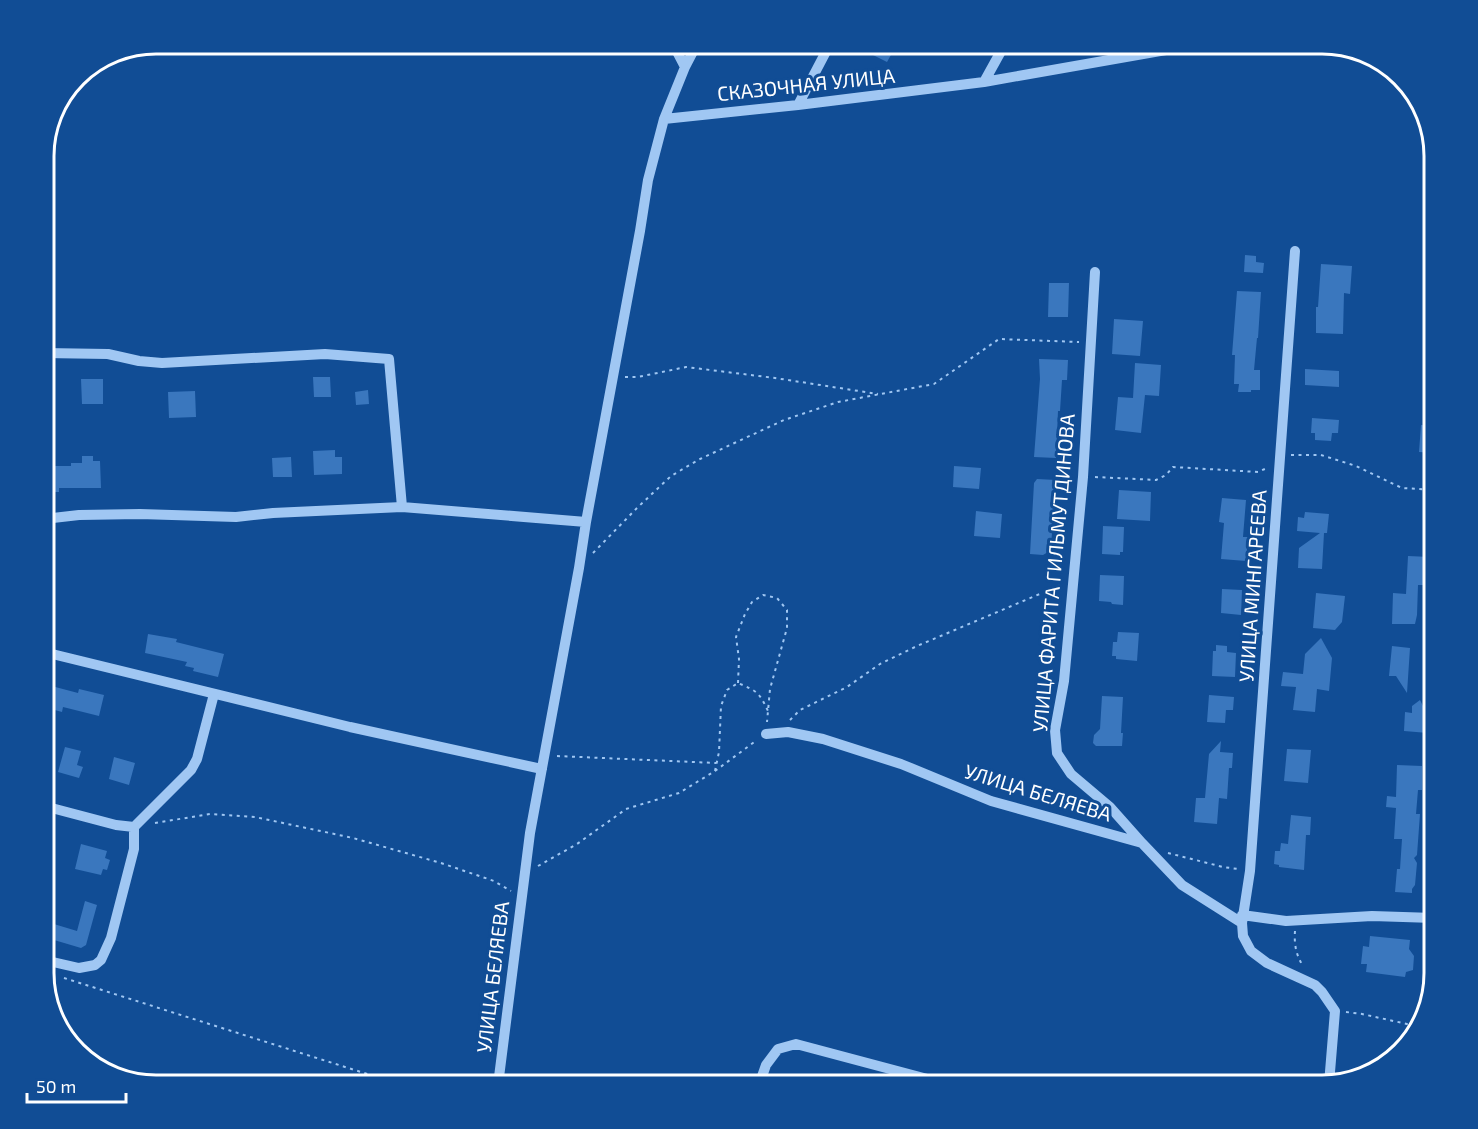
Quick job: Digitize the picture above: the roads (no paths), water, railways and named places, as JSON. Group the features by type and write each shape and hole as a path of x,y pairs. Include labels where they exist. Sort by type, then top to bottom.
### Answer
{"street":[{"path":"678,54 685,67"},
{"name":"УЛИЦА БЕЛЯЕВА","path":"499,1075 530,833 648,180 664,119 692,54"},
{"path":"798,105 825,54"},
{"path":"984,82 999,54"},
{"name":"СКАЗОЧНАЯ УЛИЦА","path":"664,119 984,82 1143,54"},
{"name":"УЛИЦА МИНГАРЕЕВА","path":"1242,919 1250,871 1295,251"},
{"name":"УЛИЦА ФАРИТА ГИЛЬМУТДИНОВА","path":"1095,272 1083,477 1064,681 1055,730 1057,753 1071,774 1110,807 1142,843"},
{"path":"54,353 108,354 139,361 162,363 326,354 389,359 402,507"},
{"path":"54,518 140,514 236,518 273,513 402,507 586,522"},
{"path":"54,654 350,727 542,769"},
{"path":"54,962 79,968 94,965 104,955 111,938 134,849 134,827 191,771 197,759 214,694"},
{"name":"УЛИЦА БЕЛЯЕВА","path":"766,734 788,732 823,739 901,764 991,801 1142,843"},
{"path":"54,809 116,825 134,827"},
{"path":"1142,843 1182,885 1242,919 1286,921 1372,916 1424,918"},
{"path":"1242,919 1243,936 1251,951 1267,963 1315,985 1335,1011 1330,1074"},
{"path":"763,1075 766,1065 778,1049 796,1044 910,1075"}]}
